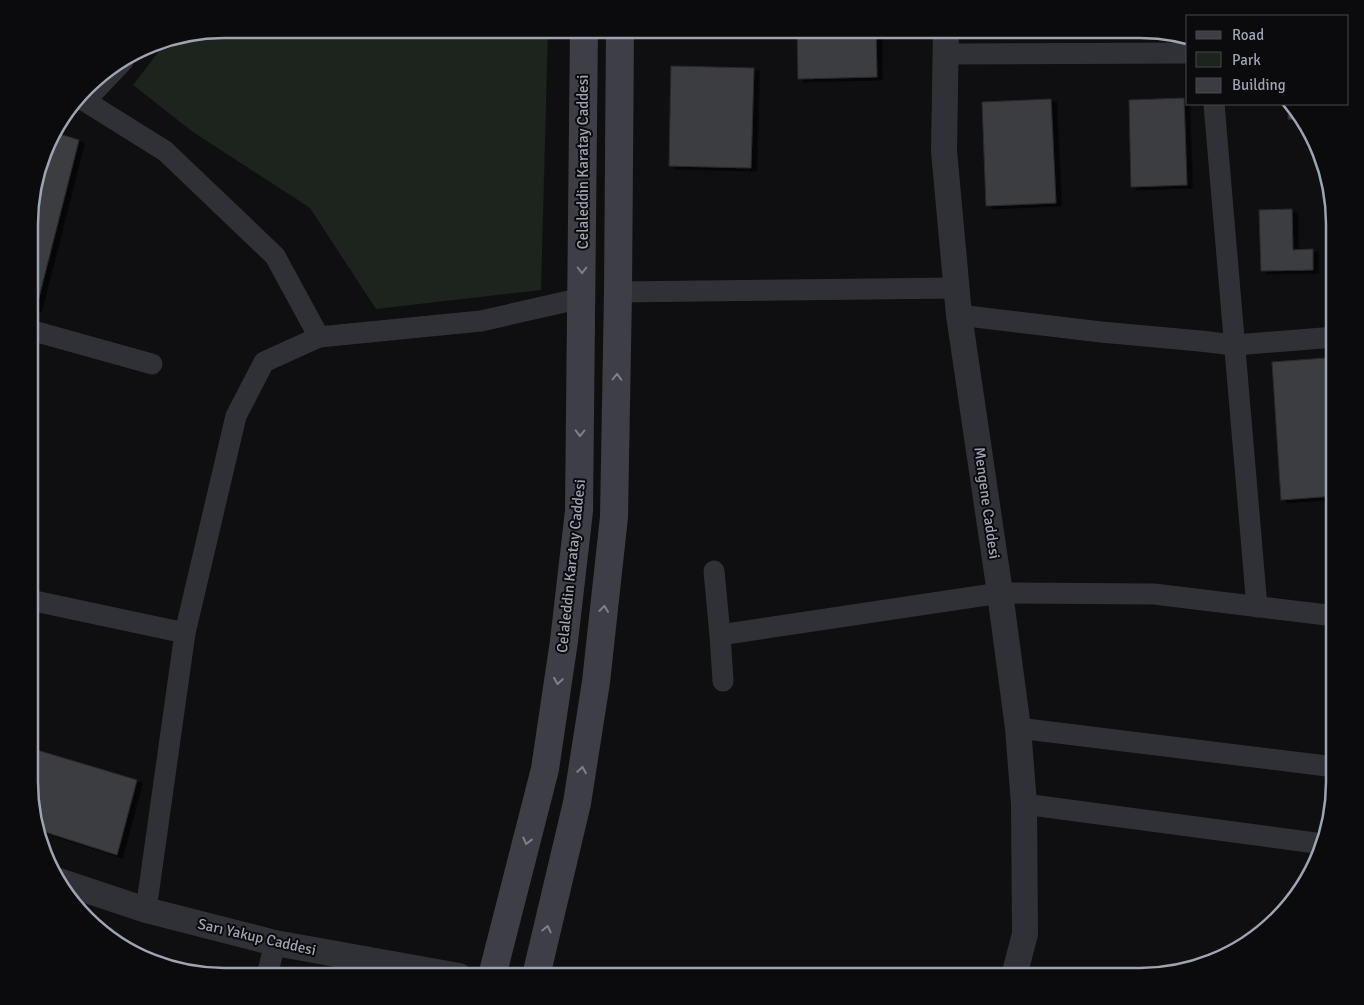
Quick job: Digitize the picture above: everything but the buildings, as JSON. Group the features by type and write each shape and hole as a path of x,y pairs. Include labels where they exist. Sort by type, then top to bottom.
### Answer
{"main road":[{"name":"Celaleddin Karatay Caddesi","path":"494,968 545,769 564,641 579,511 584,38"},
{"path":"543,968 577,803 596,682 614,517 620,38"}],"street":[{"path":"946,42 1186,53"},
{"name":"Mengene Caddesi","path":"946,42 944,151 956,288 1018,728 1024,804 1025,934 1016,968"},
{"path":"84,102 165,151 275,256 319,337"},
{"path":"1214,105 1257,607"},
{"path":"618,292 956,288"},
{"path":"146,910 185,633 236,416 264,362 319,337 481,321 582,298"},
{"path":"959,315 1101,332 1235,345 1326,338"},
{"path":"38,332 152,364"},
{"path":"714,571 723,681"},
{"path":"720,635 1000,593 1154,594 1326,615"},
{"path":"38,602 185,633"},
{"path":"1018,728 1326,766"},
{"path":"1024,804 1316,843"},
{"name":"Sarı Yakup Caddesi","path":"68,884 146,910 275,943 414,968"},
{"path":"269,968 275,943"}],"green space":[{"path":"548,38 541,290 376,309 310,208 193,132 133,85 161,48 199,39"}]}
